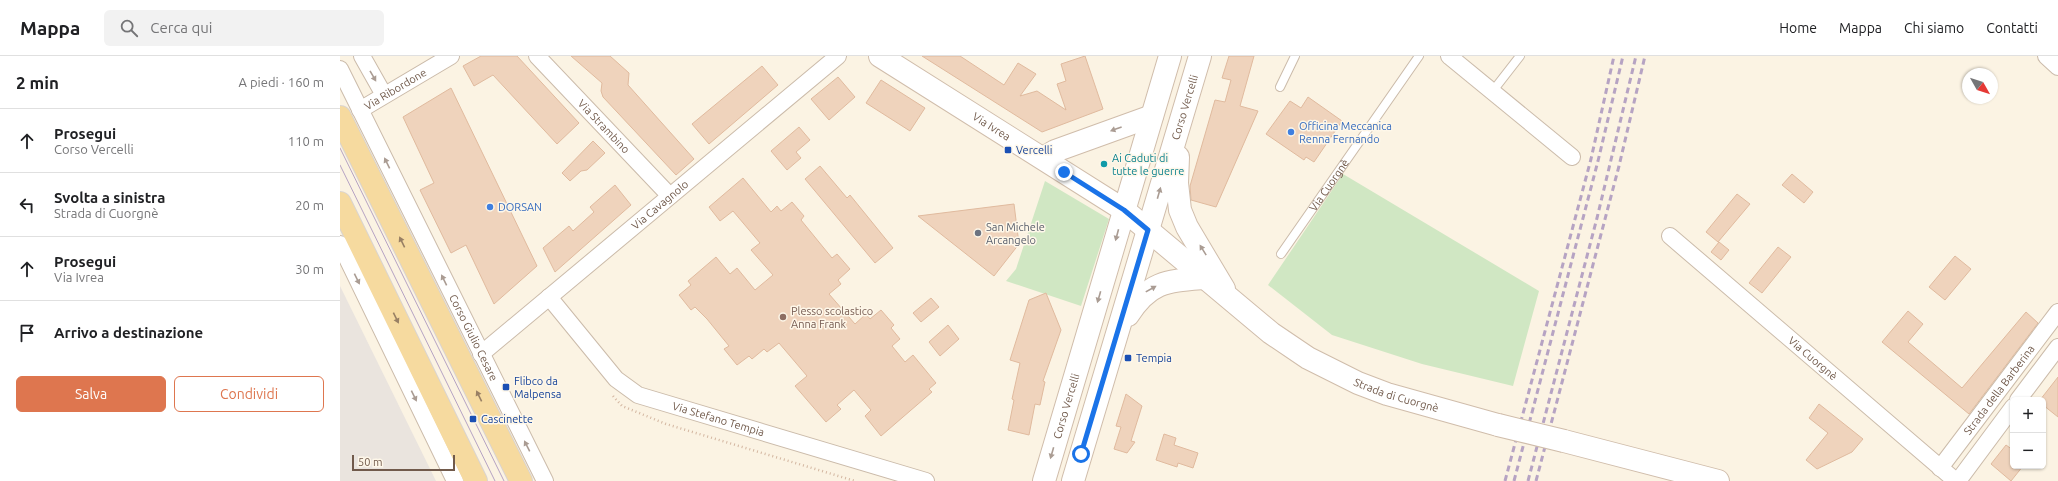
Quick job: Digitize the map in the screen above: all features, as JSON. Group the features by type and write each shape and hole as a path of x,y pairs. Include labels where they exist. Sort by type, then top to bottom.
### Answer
{"main road":[{"name":"Via Ivrea","path":"880,56 1124,210"},
{"name":"Corso Vercelli","path":"1044,481 1170,56"},
{"name":"Corso Vercelli","path":"1073,481 1200,56"},
{"path":"1043,158 1055,151 1152,116"},
{"name":"Corso Giulio Cesare","path":"340,117 393,199 521,481"},
{"path":"1179,123 1177,183 1180,210 1187,227 1210,263 1228,297"},
{"path":"340,203 476,481"},
{"name":"Strada di Cuorgnè","path":"1124,210 1271,333 1326,368 1358,383 1400,398 1718,481"},
{"path":"1118,330 1145,292 1153,287 1168,282 1205,278"}],"street":[{"path":"340,65 361,56 384,95"},
{"name":"Via Ribordone","path":"360,110 451,56"},
{"name":"Via Strambino","path":"537,56 670,196"},
{"name":"Via Cavagnolo","path":"481,354 838,56"},
{"path":"1449,56 1572,158"},
{"path":"2046,56 2058,67"},
{"name":"Corso Giulio Cesare","path":"340,69 360,110 393,199 481,354 545,481"},
{"name":"Via Cuorgnè","path":"1670,236 1957,481"},
{"path":"340,244 455,481"},
{"name":"Via Stefano Tempia","path":"549,297 616,379 638,395 926,481"},
{"name":"Strada della Barberina","path":"1940,468 2058,312"},
{"name":"Strada della Barberina","path":"2020,397 2058,347"},
{"name":"Strada della Barberina","path":"1957,481 2010,411"}],"lane":[{"path":"1280,87 1295,56"},
{"name":"Via Cuorgnè","path":"1281,254 1419,56"},
{"path":"1492,92 1520,56"}],"shaded area":[{"path":"340,286 436,481 340,481"}],"green space":[{"path":"1343,174 1539,291 1513,386 1422,364 1332,335 1268,285"},
{"path":"1045,181 1109,219 1081,306 1006,281 1016,269"}],"building":[{"path":"481,56 517,56 579,123 557,144 493,75 474,86 463,66"},
{"path":"571,56 610,56 629,73 628,85 694,159 676,175 603,97 601,91 602,83"},
{"path":"922,56 960,56 1004,85 1018,63 1036,74 1020,96 1037,91 1066,110 1057,84 1066,81 1061,64 1085,56 1103,109 1042,132"},
{"path":"1229,56 1254,56 1240,106 1258,111 1216,207 1191,200 1190,186 1215,100 1225,102 1231,80 1222,78"},
{"path":"762,66 778,85 709,144 692,124"},
{"path":"838,77 855,97 829,120 811,99"},
{"path":"881,80 925,108 910,131 866,103"},
{"name":"DORSAN","path":"451,88 537,266 494,304 466,245 451,253 420,190 434,183 403,117"},
{"path":"1308,97 1342,121 1314,162 1306,157 1304,160 1266,134 1290,101 1301,108"},
{"path":"799,127 810,140 796,152 801,158 787,170 771,151"},
{"path":"593,141 605,153 587,170 581,171 570,181 562,173"},
{"path":"820,166 847,198 850,195 893,248 875,263 805,179"},
{"path":"1792,174 1813,192 1804,203 1782,185"},
{"name":"Plesso scolastico Anna Frank","path":"743,178 771,212 777,206 781,211 792,202 804,216 801,220 832,258 837,254 850,269 838,280 841,284 829,294 855,324 866,314 870,319 881,310 894,325 891,328 900,339 892,346 905,362 913,355 936,383 929,389 932,392 881,436 865,416 871,410 854,390 837,405 841,409 826,422 795,386 807,376 779,343 767,352 764,349 752,359 749,356 737,365 724,349 729,346 707,319 695,307 691,310 679,295 691,285 688,281 716,257 730,274 737,268 755,290 773,275 751,250 760,243 733,211 720,221 709,207"},
{"path":"615,185 631,205 555,272 543,248 569,226 573,231 594,212 590,207"},
{"path":"1737,194 1750,204 1718,242 1706,232"},
{"name":"San Michele Arcangelo","path":"1014,204 1019,244 994,276 918,216"},
{"path":"1719,242 1729,250 1721,260 1711,252"},
{"path":"1778,247 1791,257 1762,293 1749,283"},
{"path":"1955,256 1971,269 1945,300 1929,287"},
{"path":"1046,293 1061,330 1043,381 1045,382 1040,405 1035,404 1029,435 1008,430 1014,400 1012,399 1020,363 1010,360 1029,300"},
{"path":"931,298 939,307 921,322 913,313"},
{"path":"1908,311 1923,324 1908,342 1962,388 2026,312 2038,323 1969,414 1882,342"},
{"path":"948,325 959,339 940,356 929,342"},
{"path":"2058,377 2058,417 2046,407 2046,397 2042,397"},
{"path":"1126,394 1142,406 1131,441 1135,442 1127,453 1114,449 1121,427 1116,426"},
{"path":"1819,404 1863,439 1852,452 1817,469 1806,460 1828,433 1809,418"},
{"path":"1164,434 1176,438 1174,445 1198,453 1193,468 1178,463 1177,467 1156,460"},
{"path":"2006,445 2010,448 2010,469 2021,469 2011,481 1991,464"}],"tram line":[{"path":"340,148 504,481"},
{"path":"340,165 495,481"}],"railway":[{"path":"1505,481 1591,159 1614,56"},
{"path":"1514,481 1598,161 1623,56"},
{"path":"1528,481 1597,218 1636,56"},
{"path":"1536,481 1619,166 1645,56"}],"place":[{"name":"Officina Meccanica Renna Fernando","path":"1291,132"},
{"name":"Vercelli","path":"1008,150"},
{"name":"Ai Caduti di tutte le guerre","path":"1104,164"},
{"name":"DORSAN","path":"490,207"},
{"name":"San Michele Arcangelo","path":"978,233"},
{"name":"Plesso scolastico Anna Frank","path":"783,317"},
{"name":"Tempia","path":"1128,358"},
{"name":"Flibco da Malpensa","path":"506,387"},
{"name":"Cascinette","path":"473,419"}],"route":[{"path":"1064,172 1124,210 1148,230 1081,454"}]}
